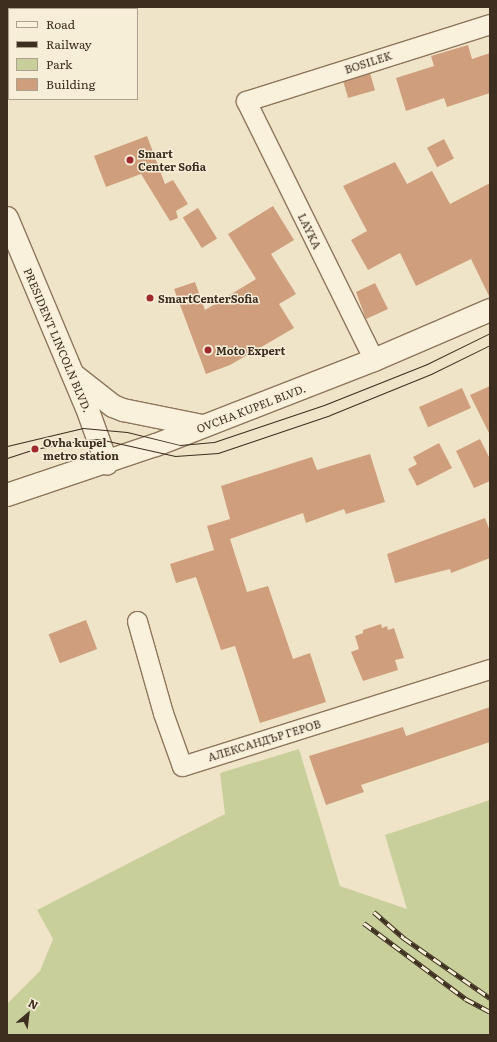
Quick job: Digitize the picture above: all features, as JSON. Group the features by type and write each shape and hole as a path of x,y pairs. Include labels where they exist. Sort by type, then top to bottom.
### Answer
{"main road":[{"name":"PRESIDENT LINCOLN BLVD.","path":"7,218 72,374 107,464"},
{"name":"OVCHA KUPEL BLVD.","path":"7,495 107,464 374,360 490,310"},
{"path":"72,374 113,406 123,410 202,426"}],"street":[{"name":"BOSILEK","path":"246,101 490,24"},
{"name":"LAYKA","path":"246,101 374,360"},
{"name":"АЛЕКСАНДЪР ГЕРОВ","path":"137,621 163,713 182,766 490,669"}],"green space":[{"path":"299,749 340,886 407,909 385,835 490,800 490,1035 7,1035 7,1004 40,971 53,939 37,910 225,814 220,773"}],"building":[{"path":"468,45 472,59 490,53 490,93 447,107 444,98 406,111 396,78 434,66 431,56"},
{"path":"370,73 375,90 348,98 343,81"},
{"path":"147,136 165,184 173,180 188,204 176,211 178,218 170,221 141,174 106,187 94,156"},
{"path":"444,139 454,159 437,167 427,148"},
{"path":"395,162 407,184 432,171 450,204 490,183 490,298 471,259 416,286 400,253 368,270 351,240 367,231 343,186"},
{"path":"273,206 294,240 271,254 296,294 279,304 294,328 230,365 206,374 174,289 195,282 205,310 256,279 228,234"},
{"path":"198,208 217,239 202,248 183,218"},
{"path":"375,283 388,309 366,319 356,292"},
{"path":"490,386 490,435 470,395"},
{"path":"462,388 471,408 428,427 419,407"},
{"path":"480,439 490,459 490,481 474,488 456,451"},
{"path":"439,443 452,468 417,486 408,469 417,464 413,457"},
{"path":"370,454 385,502 346,514 344,509 306,523 303,513 230,539 247,592 268,586 293,659 310,653 326,702 260,723 235,646 221,650 196,577 176,583 170,564 214,550 207,526 230,519 221,486 312,457 317,470"},
{"path":"485,518 490,531 490,558 451,573 450,569 395,583 387,554"},
{"path":"86,620 97,649 60,663 49,634"},
{"path":"381,624 382,628 387,626 388,630 394,628 404,658 395,660 398,670 363,681 351,652 359,649 355,636 363,633 363,630"},
{"path":"490,707 490,742 361,785 364,792 326,805 309,756 403,727 406,736"}],"tram line":[{"path":"7,446 83,428 127,432 180,445 214,442 324,405 427,364 490,333"},
{"path":"7,458 35,449 84,440 99,439 175,456 218,453 330,415 431,374 490,345"}],"railway":[{"path":"374,912 404,938 490,998"},
{"path":"364,923 466,999 490,1012"}],"place":[{"name":"Smart Center Sofia","path":"130,160"},
{"name":"SmartCenterSofia","path":"150,298"},
{"name":"Moto Expert","path":"208,350"},
{"name":"Ovha kupel metro station","path":"35,449"}]}
